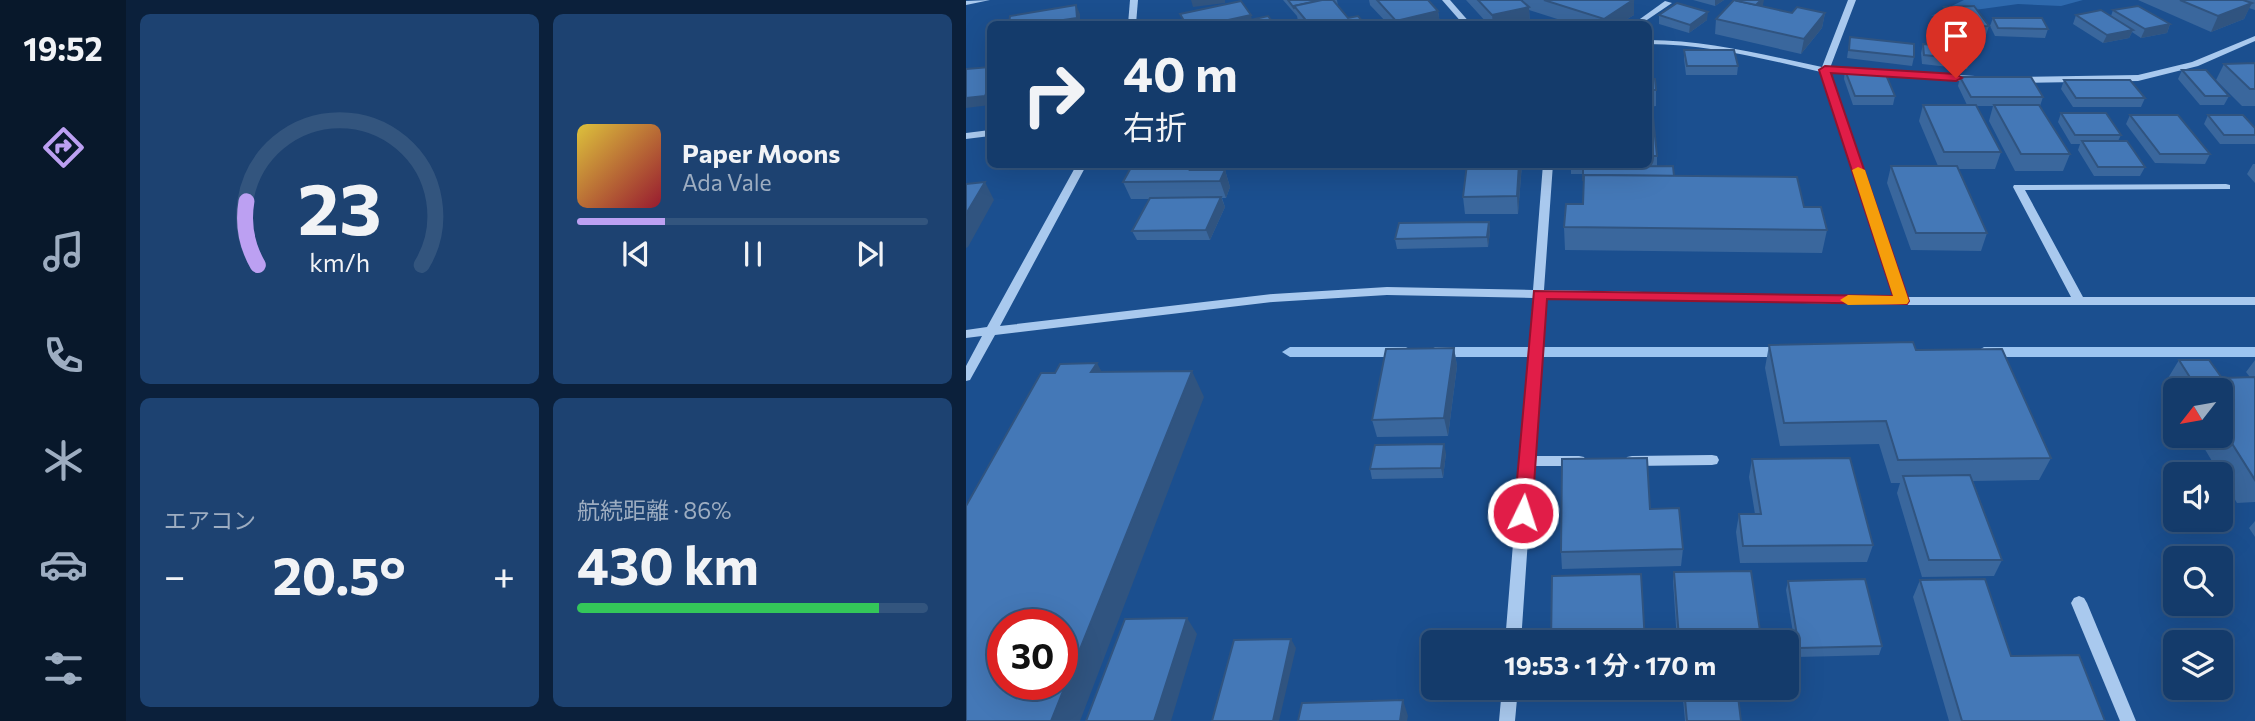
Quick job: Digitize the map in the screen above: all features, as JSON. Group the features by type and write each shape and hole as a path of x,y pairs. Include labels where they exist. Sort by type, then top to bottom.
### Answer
{"street":[{"path":"966,3 986,0"},
{"path":"1132,21 1133,0"},
{"path":"1446,0 1464,21"},
{"path":"1852,0 1825,70 1902,301"},
{"path":"1641,21 1668,3"},
{"path":"2009,81 2138,78 2196,64 2255,38"},
{"path":"1652,42 1676,42 1732,50 1825,70 1983,79"},
{"path":"966,136 987,134"},
{"path":"966,377 1080,168"},
{"path":"1514,630 1548,168"},
{"path":"2079,301 2018,187 2226,187"},
{"path":"966,334 1273,298 1387,291 1902,301 2255,302"},
{"path":"1619,461 1712,460"},
{"path":"1527,461 1593,461"},
{"path":"2079,603 2128,721"},
{"path":"1507,721 1509,700"}],"shaded area":[{"path":"1964,0 2083,0 2061,6 2018,4 1931,16"}],"building":[{"path":"1288,0 1322,0 1294,8"},
{"path":"1333,0 1348,18 1358,16 1362,21 1306,21 1294,6"},
{"path":"1377,0 1428,0 1438,11 1396,21"},
{"path":"1478,0 1521,0 1529,7 1492,15"},
{"path":"1544,0 1633,0 1604,19"},
{"path":"1734,0 1792,13 1797,7 1825,13 1804,39 1716,19"},
{"path":"1738,0 1761,0 1756,5"},
{"path":"2180,0 2243,0 2252,3 2218,16"},
{"path":"1241,1 1251,15 1224,21 1184,21 1180,14"},
{"path":"1677,3 1708,12 1690,25 1659,15"},
{"path":"1076,5 1077,18 1009,21 1010,16"},
{"path":"1974,6 1989,26 1958,27 1944,7"},
{"path":"2138,6 2170,24 2145,29 2113,10"},
{"path":"2101,10 2133,30 2107,35 2076,15"},
{"path":"1268,16 1272,21 1246,21"},
{"path":"1993,18 2042,18 2048,29 1998,28"},
{"path":"1850,37 1914,44 1914,57 1849,50"},
{"path":"1923,44 1970,49 1970,60 1924,55"},
{"path":"1684,50 1734,50 1738,66 1687,66"},
{"path":"2255,63 2255,89 2250,89 2224,64"},
{"path":"987,67 985,96 966,98 966,69"},
{"path":"1845,70 1884,70 1895,96 1855,96"},
{"path":"2182,70 2206,70 2229,96 2205,96"},
{"path":"1960,77 2031,77 2043,97 1971,97"},
{"path":"1652,79 1655,79 1656,90 1652,90"},
{"path":"2064,80 2130,80 2145,98 2076,98"},
{"path":"1923,105 1976,105 2001,152 1944,152"},
{"path":"1994,105 2039,105 2070,154 2021,154"},
{"path":"1652,107 1657,156 1652,156"},
{"path":"2061,113 2106,113 2121,135 2075,135"},
{"path":"2130,115 2178,115 2210,154 2160,154"},
{"path":"2208,115 2243,115 2255,128 2255,135 2224,135"},
{"path":"2082,141 2127,141 2145,167 2098,167"},
{"path":"1673,166 1674,176 1584,175 1583,181 1583,168"},
{"path":"1891,166 1957,166 1987,233 1916,233"},
{"path":"1131,168 1225,170 1220,181 1123,182"},
{"path":"1467,168 1519,168 1517,196 1463,197"},
{"path":"1584,175 1797,177 1804,207 1821,207 1827,230 1564,227 1566,204 1583,204"},
{"path":"985,182 966,214 966,184"},
{"path":"1221,197 1206,230 1132,231 1150,198"},
{"path":"1489,222 1487,237 1395,239 1399,223"},
{"path":"1913,342 1916,350 2002,349 2051,458 1898,460 1886,421 1784,423 1769,345"},
{"path":"1454,348 1444,418 1372,420 1386,349"},
{"path":"2179,360 2209,360 2222,378 2190,378"},
{"path":"1097,363 1091,372 1192,371 1078,654 1078,609 987,609 987,700 1059,700 1051,721 966,721 966,506 1041,373 1055,373 1060,364"},
{"path":"2255,377 2255,480 2233,445 2233,378 2222,378"},
{"path":"1444,444 1441,468 1370,469 1375,445"},
{"path":"1647,458 1650,509 1679,508 1683,549 1561,552 1562,459"},
{"path":"1850,458 1873,545 1743,546 1739,514 1761,514 1752,459"},
{"path":"1970,475 2002,560 1929,560 1903,476"},
{"path":"1751,571 1760,630 1678,630 1674,572"},
{"path":"1641,574 1644,630 1551,630 1552,576"},
{"path":"1865,579 1882,646 1799,648 1799,630 1796,630 1788,581"},
{"path":"1985,579 2011,656 2079,655 2105,721 1962,721 1920,580"},
{"path":"1187,618 1154,721 1086,721 1125,619"},
{"path":"1291,639 1273,721 1212,721 1234,640"},
{"path":"1403,700 1400,721 1298,721 1302,703"},
{"path":"1685,700 1738,700 1741,721 1687,721"}],"waterway":[{"path":"1290,352 1406,352"},
{"path":"1435,352 1787,352"},
{"path":"1984,352 2255,352"}],"slow traffic":[{"path":"1848,300 1902,301 1858,170"}],"route":[{"path":"1523,513 1539,294 1902,301 1825,70 1956,78"}]}
